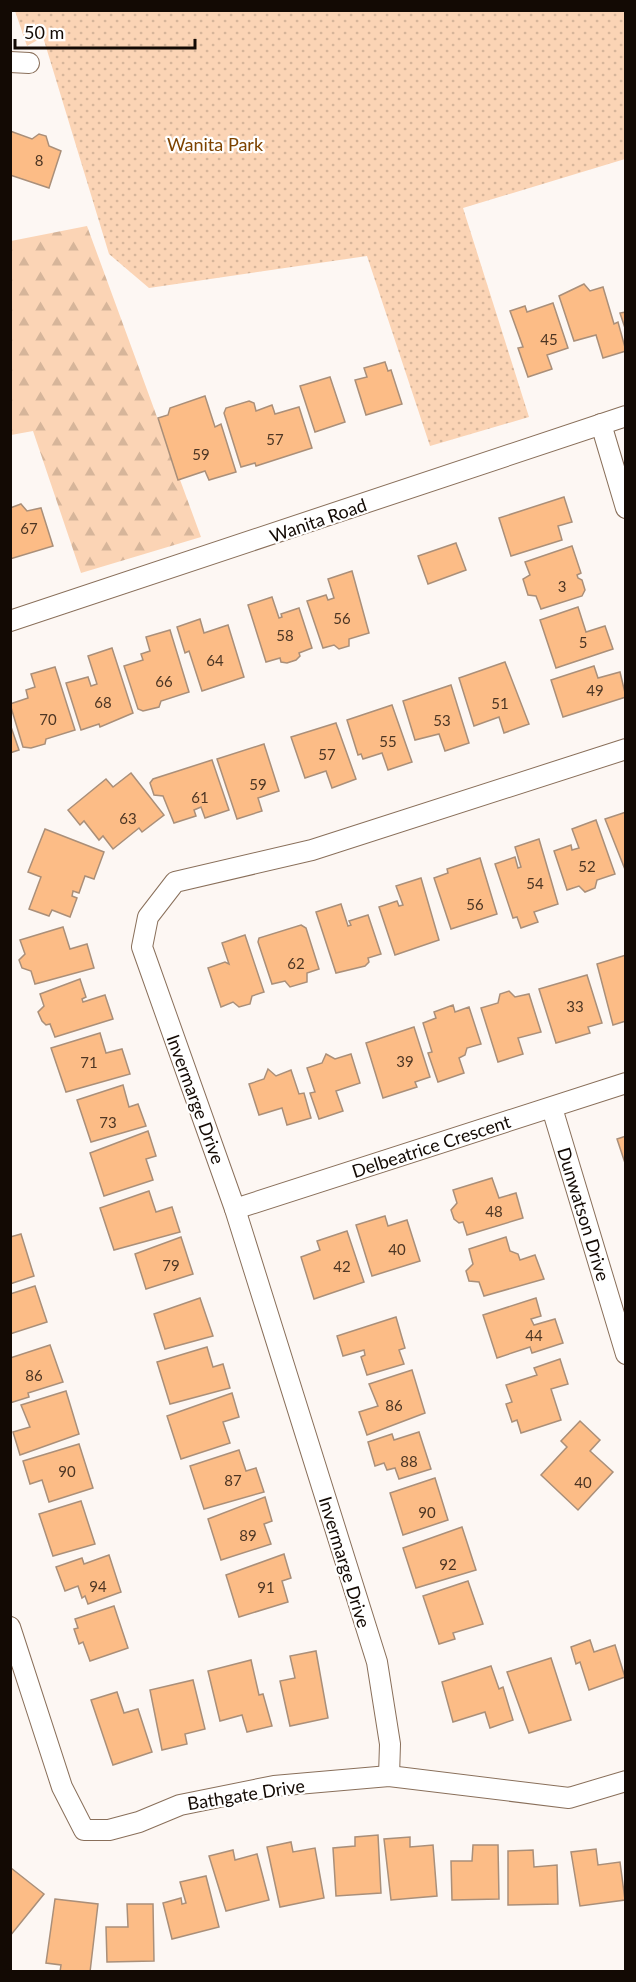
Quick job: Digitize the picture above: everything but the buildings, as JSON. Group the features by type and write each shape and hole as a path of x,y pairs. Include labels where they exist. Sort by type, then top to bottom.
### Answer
{"street":[{"name":"Wanita Road","path":"10,621 219,554 626,416"},
{"path":"601,424 626,508"},
{"name":"Invermarge Drive","path":"389,1776 390,1744 377,1662 236,1209 142,947 148,917 175,882 312,850 626,749"},
{"name":"Delbeatrice Crescent","path":"236,1209 626,1083"},
{"name":"Dunwatson Drive","path":"552,1108 626,1354"},
{"name":"Bathgate Drive","path":"10,1627 62,1787 84,1830 109,1830 139,1822 180,1804 274,1786 389,1776 569,1798 626,1781"}],"green space":[{"name":"Wanita Park","path":"15,11 625,11 625,159 463,208 529,417 430,446 367,256 149,288 109,254 43,37 27,46"},
{"path":"87,226 201,537 81,573 33,431 11,435 11,241"}]}
